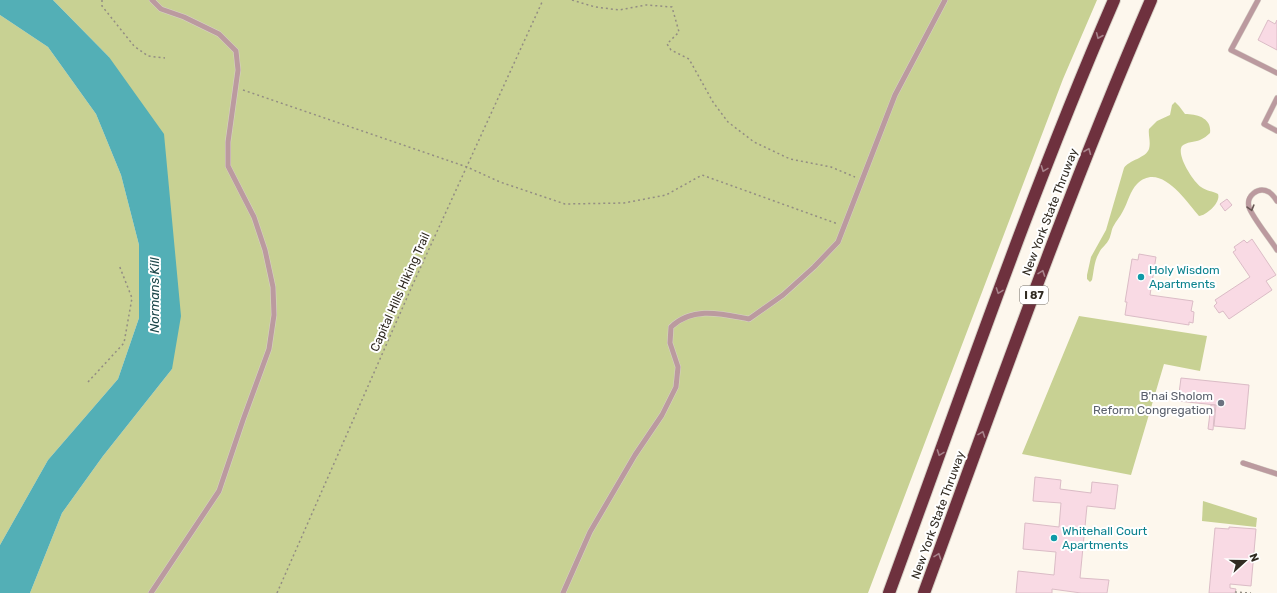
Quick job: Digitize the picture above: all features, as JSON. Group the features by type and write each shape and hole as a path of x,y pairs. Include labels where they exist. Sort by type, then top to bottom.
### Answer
{"highway":[{"name":"New York State Thruway","path":"889,593 1039,183 1066,113 1114,0"},
{"name":"New York State Thruway","path":"924,593 1068,202 1151,0"}],"lane":[{"path":"151,593 219,491 269,349 274,315 273,287 265,250 254,217 228,166 228,142 238,70 236,51 219,34 184,17 161,9 152,0"},
{"path":"563,593 590,532 635,455 662,415 676,387 678,367 670,344 671,328 678,321 693,314 715,312 748,319 783,295 814,267 838,242 895,95 945,0"},
{"path":"1258,0 1231,50 1277,73"},
{"path":"1277,98 1264,124 1277,131"},
{"path":"1277,201 1270,192 1260,190 1251,196 1248,204 1251,212 1277,250"},
{"path":"1242,463 1277,474"}],"path":[{"path":"102,0 102,6 134,46 148,56 165,58"},
{"name":"Capital Hills Hiking Trail","path":"277,593 410,291 543,0"},
{"path":"572,0 595,7 619,10 646,4 672,7 679,32 668,44 671,50 689,59 713,102 728,122 754,142 790,159 831,167 861,180"},
{"path":"235,87 467,167 500,182 565,204 624,203 666,195 702,175 844,226"},
{"path":"88,382 124,343 132,298 119,265"},
{"path":"1235,592 1251,593"}],"green space":[{"path":"53,0 1097,0 1063,79 868,593 30,593 62,513 103,456 172,369 109,57"},
{"path":"0,15 48,47 96,114 121,175 139,245 139,318 118,379 48,460 0,545"},
{"path":"1175,102 1185,114 1199,116 1206,120 1209,124 1210,133 1200,140 1182,146 1181,155 1186,168 1198,184 1203,188 1218,194 1217,201 1213,208 1199,216 1180,193 1172,186 1155,177 1146,178 1137,184 1133,190 1113,227 1109,239 1097,256 1092,280 1090,282 1087,279 1087,275 1091,257 1106,230 1124,168 1126,165 1145,155 1150,146 1149,129 1157,121 1170,115 1172,105"},
{"path":"1079,316 1207,336 1200,371 1164,364 1131,475 1022,454"},
{"path":"1203,501 1257,518 1256,527 1202,521"}],"water":[{"name":"Normans Kill","path":"0,0 53,0 109,57 164,134 181,316 172,369 103,456 62,513 30,593 0,593 0,545 48,460 118,379 139,318 139,245 121,175 96,114 48,47 0,15"}],"building":[{"path":"1268,20 1275,24 1277,20 1277,50 1258,40"},
{"path":"1227,199 1232,205 1225,211 1220,204"},
{"path":"1252,239 1276,275 1266,281 1272,290 1229,319 1223,311 1219,313 1214,306 1217,303 1215,300 1250,277 1233,252 1236,250 1234,247 1244,240 1247,243"},
{"name":"Holy Wisdom Apartments","path":"1139,254 1156,257 1150,295 1193,301 1191,311 1194,312 1193,323 1189,322 1189,325 1125,315 1127,302 1125,302 1132,259 1138,260"},
{"name":"B'nai Sholom Reform Congregation","path":"1181,378 1249,385 1245,429 1214,426 1216,405 1178,401"},
{"path":"1211,405 1215,405 1213,430 1208,429"},
{"name":"Whitehall Court Apartments","path":"1035,477 1061,480 1060,489 1091,493 1092,482 1118,485 1115,509 1087,506 1080,578 1109,580 1107,593 1081,593 1052,589 1052,593 1016,593 1018,571 1054,575 1056,552 1023,549 1025,523 1059,527 1061,503 1033,501"},
{"path":"1229,527 1256,529 1251,586 1230,584 1230,588 1236,589 1235,593 1209,593 1215,528 1229,529"}],"place":[{"name":"Holy Wisdom Apartments","path":"1141,277"},
{"name":"B'nai Sholom Reform Congregation","path":"1221,403"},
{"name":"Whitehall Court Apartments","path":"1054,538"}]}
